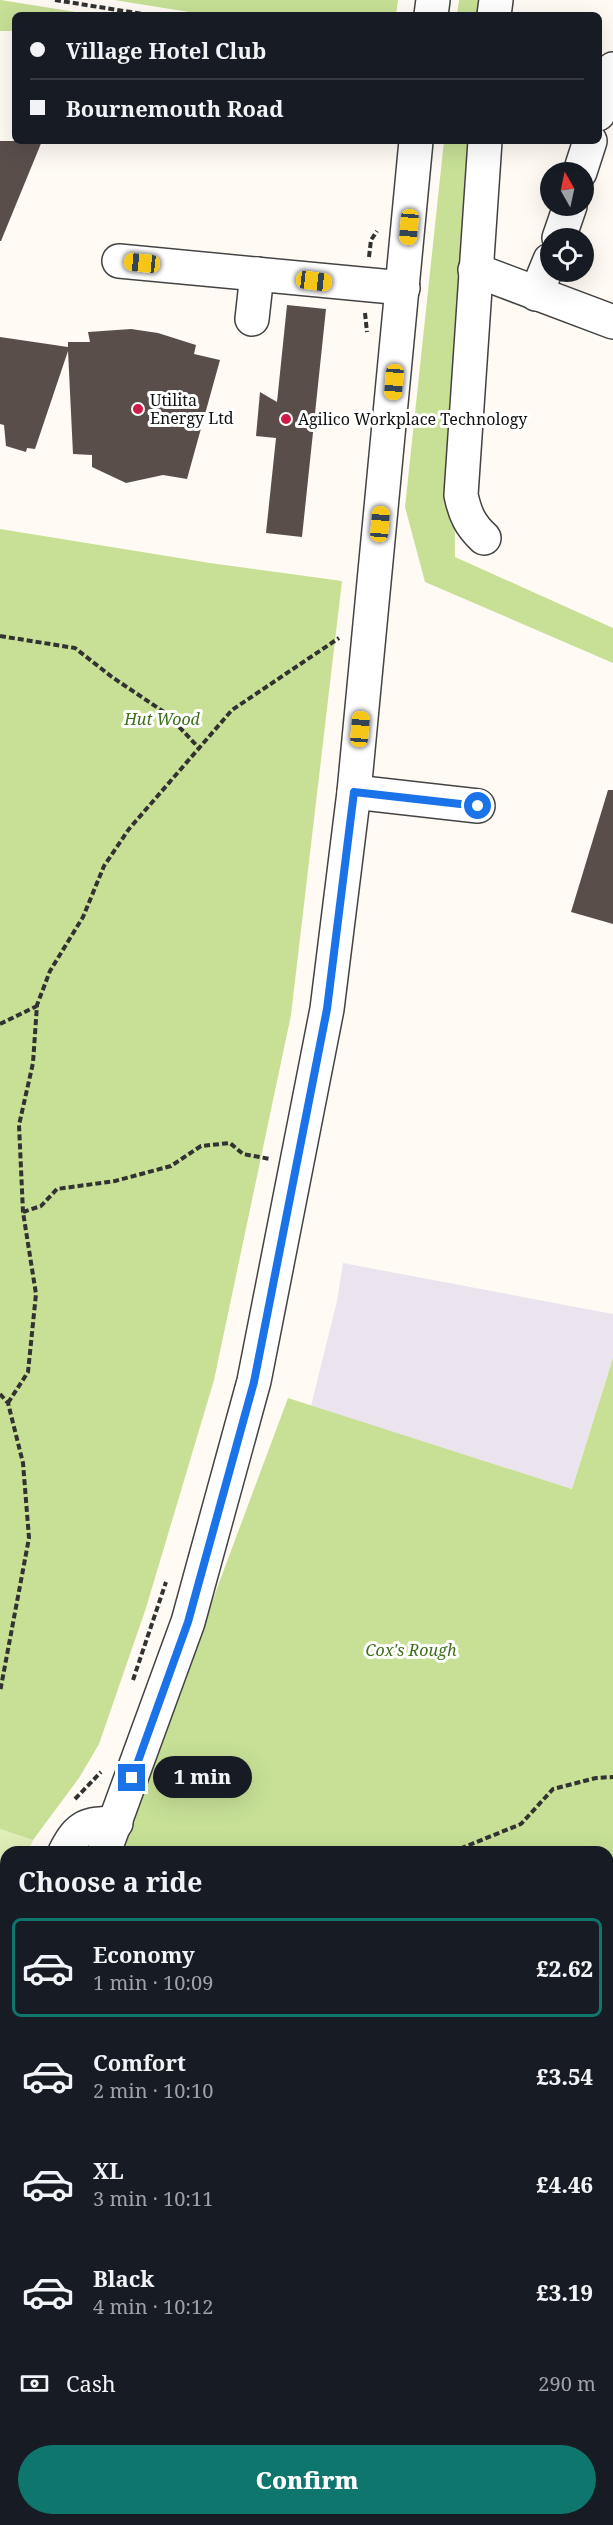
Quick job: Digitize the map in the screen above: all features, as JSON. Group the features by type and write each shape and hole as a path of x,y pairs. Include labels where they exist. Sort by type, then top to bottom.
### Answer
{"street":[{"path":"602,102 613,69"},
{"path":"106,1846 188,1622 254,1382 327,1009 354,792 404,288 416,144"},
{"path":"484,538 466,516 461,495 485,144"},
{"path":"583,162 589,144"},
{"path":"119,261 404,288"},
{"path":"475,270 613,322"},
{"path":"252,320 257,274"},
{"path":"537,294 542,282"},
{"path":"354,792 478,806"},
{"path":"68,1846 75,1833 90,1824 116,1823"}],"path":[{"path":"55,0 130,12"},
{"path":"367,333 364,322 371,240 382,223"},
{"path":"8,1403 28,1371 36,1294 23,1212 19,1125 33,1063 37,1005 50,971 83,917 104,866 129,829 232,710 344,634 343,646"},
{"path":"0,636 75,648 112,677 167,714 200,749"},
{"path":"0,1024 37,1005"},
{"path":"23,1212 41,1206 57,1190 115,1181 171,1166 201,1146 230,1143 243,1154 273,1160 275,1152"},
{"path":"0,1394 8,1403 23,1462 29,1538 0,1692"},
{"path":"131,1684 169,1573"},
{"path":"70,1804 101,1772 105,1761"},
{"path":"467,1846 521,1824 553,1789 596,1778 613,1777"}],"shaded area":[{"path":"343,1263 613,1314 613,1358 572,1489 311,1406 337,1301"}],"green space":[{"path":"0,0 75,12 12,12 12,31 0,31"},
{"path":"114,0 398,0 396,12 189,12"},
{"path":"459,0 490,0 489,12 457,12"},
{"path":"444,144 478,144 454,430 455,557 613,628 613,663 425,582 405,507"},
{"name":"Hut Wood","path":"0,529 210,563 342,581 291,1015 214,1380 146,1608 99,1744 79,1778 33,1840 0,1829"},
{"name":"Cox's Rough","path":"613,1358 613,1846 125,1846 182,1682 288,1398 572,1489"},
{"path":"0,1829 33,1840 30,1846 0,1846"}],"building":[{"path":"0,141 12,141 12,144 41,144 1,241"},
{"name":"Agilico Workplace Technology","path":"287,305 326,309 302,537 266,533 276,438 256,436 260,392 277,402"},
{"name":"Utilita Energy Ltd","path":"131,329 158,333 196,345 194,354 220,360 187,479 163,475 126,483 92,467 92,455 73,454 68,351 35,449 27,448 26,452 6,446 4,425 0,424 0,337 68,347 68,342 90,342 88,332"},
{"path":"608,790 613,790 613,924 571,912"}],"place":[{"name":"Utilita Energy Ltd","path":"138,409"},
{"name":"Agilico Workplace Technology","path":"286,419"}],"route":[{"path":"132,1778 188,1622 254,1382 327,1009 354,792 478,806"}]}
